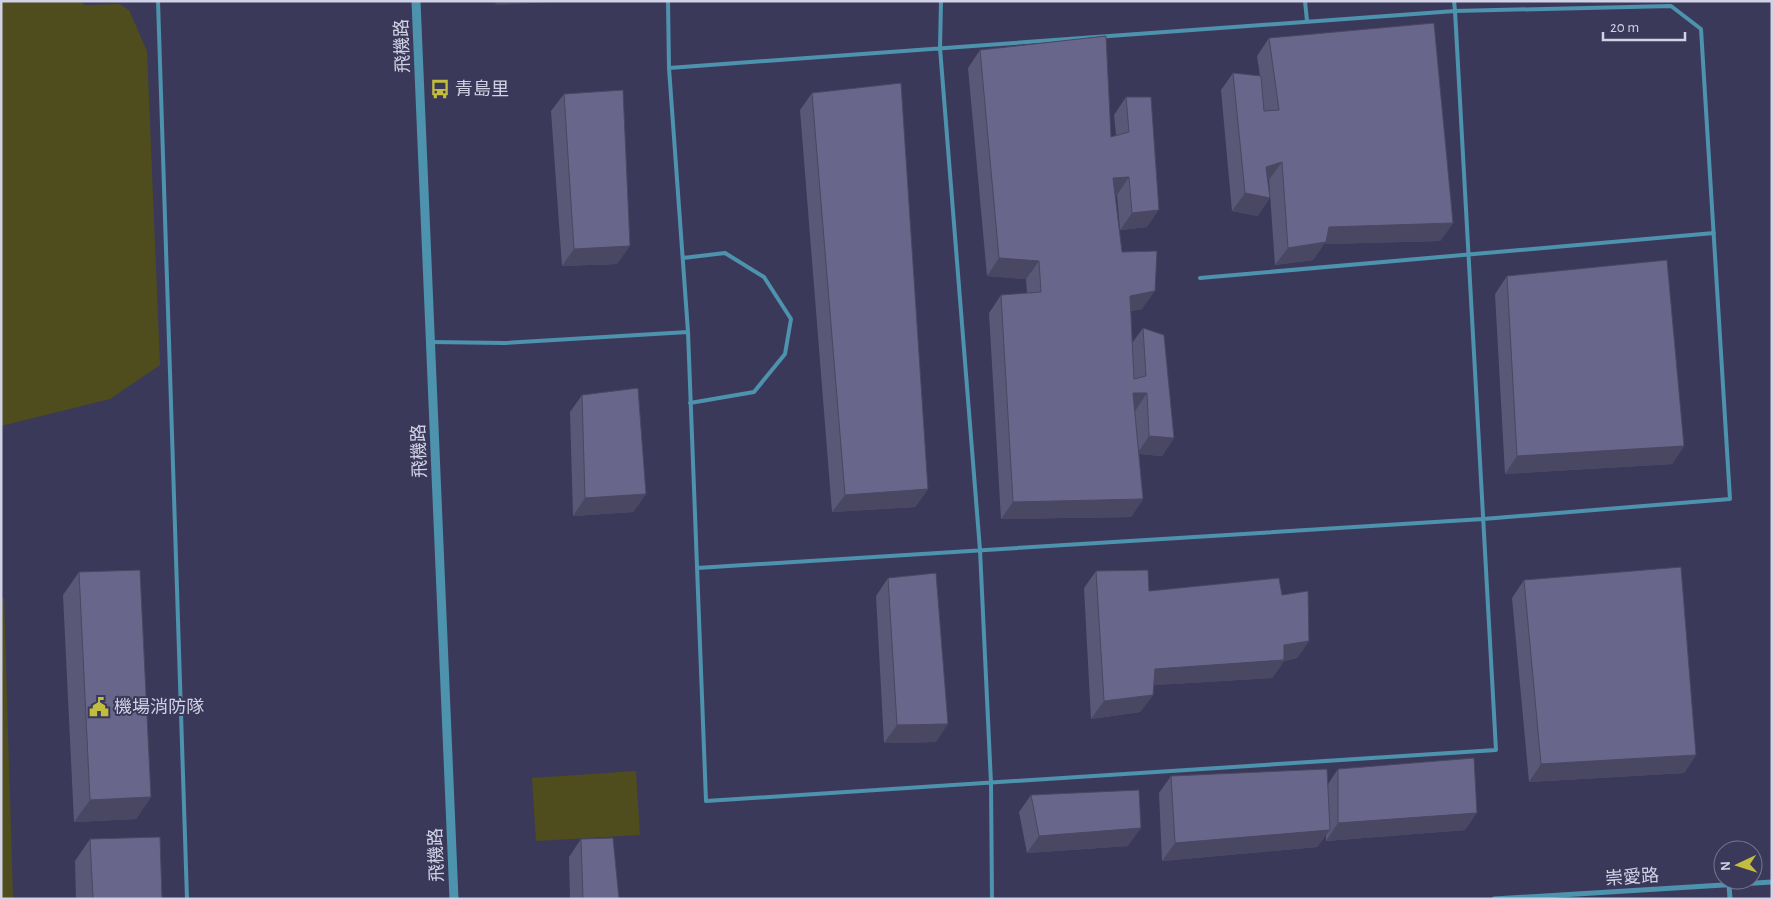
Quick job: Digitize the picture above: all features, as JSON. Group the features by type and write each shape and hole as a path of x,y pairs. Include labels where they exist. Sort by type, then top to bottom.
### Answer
{"street":[{"name":"飛機路","path":"416,1 454,899"},
{"name":"崇愛路","path":"1494,899 1584,896 1713,885"}],"lane":[{"path":"158,1 187,899"},
{"path":"668,1 669,68 688,332 706,801 1496,750 1454,1"},
{"path":"941,1 940,48 980,550 991,783 992,899"},
{"path":"1305,1 1307,22"},
{"path":"669,68 1455,11 1670,6 1701,28 1730,499 1483,519 697,568"},
{"path":"1200,278 1468,253 1714,233"},
{"path":"683,258 725,253 764,277 791,319 785,354 754,392 690,403"},
{"path":"431,342 504,343 688,332"}],"shaded area":[{"path":"1,1 80,1 85,5 119,4 129,10 147,51 160,365 110,399 1,426"},
{"path":"1,598 4,598 13,899 1,899"},
{"path":"636,771 640,835 536,841 532,778"}],"building":[{"path":"1434,23 1453,223 1329,227 1326,242 1288,248 1282,162 1266,167 1270,198 1245,193 1233,73 1261,76 1264,111 1279,110 1269,38"},
{"path":"1106,36 1111,137 1129,132 1126,97 1151,97 1159,210 1132,213 1129,177 1113,178 1122,252 1157,251 1155,291 1130,296 1134,379 1146,376 1143,328 1164,335 1174,438 1149,436 1147,393 1133,393 1143,499 1013,502 1001,295 1041,292 1039,261 999,258 980,50"},
{"path":"901,83 928,489 845,495 812,93"},
{"path":"623,90 630,246 574,249 564,94"},
{"path":"1667,260 1684,446 1517,456 1507,276"},
{"path":"638,388 646,494 585,498 582,395"},
{"path":"1681,567 1696,755 1541,764 1524,580"},
{"name":"機場消防隊","path":"140,570 151,797 90,800 79,572"},
{"path":"1148,570 1149,591 1279,578 1282,595 1308,591 1309,641 1284,645 1284,660 1155,669 1153,695 1104,701 1096,571"},
{"path":"936,573 948,724 897,725 888,578"},
{"path":"1474,758 1477,813 1338,823 1338,769"},
{"path":"1327,769 1330,830 1175,843 1171,776"},
{"path":"1139,790 1141,828 1039,836 1031,795"},
{"path":"160,837 162,899 93,899 90,839"},
{"path":"613,838 619,899 583,899 581,839"}],"place":[{"name":"青島里","path":"440,89"},
{"name":"機場消防隊","path":"99,707"}]}
